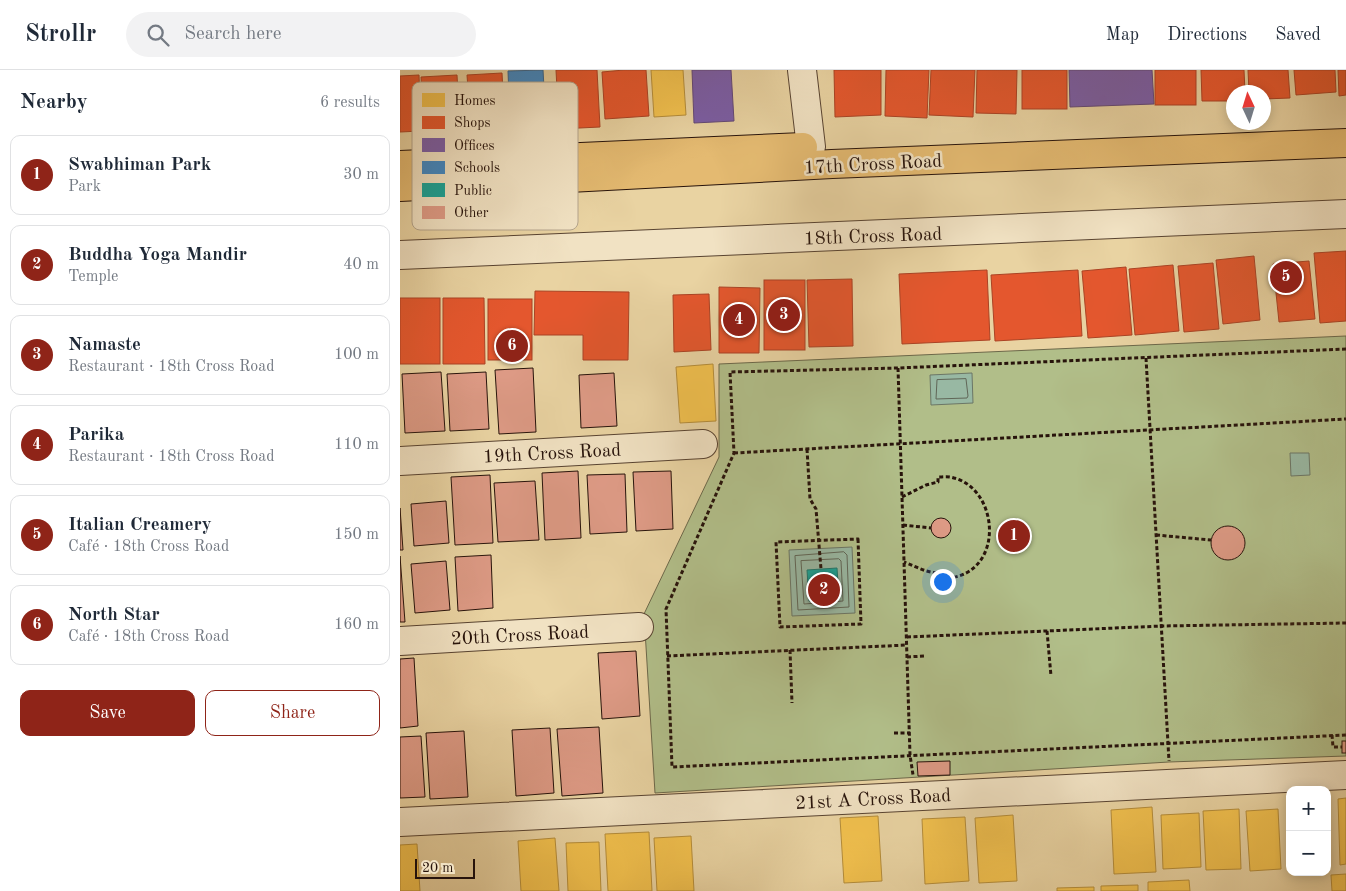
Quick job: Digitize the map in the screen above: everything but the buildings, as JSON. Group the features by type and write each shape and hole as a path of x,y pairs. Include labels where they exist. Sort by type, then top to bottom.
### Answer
{"main road":[{"name":"17th Cross Road","path":"578,157 1346,125"},
{"name":"17th Cross Road","path":"578,178 832,164 1346,143"}],"street":[{"path":"802,70 811,147"},
{"name":"18th Cross Road","path":"400,255 1346,214"},
{"name":"19th Cross Road","path":"400,461 703,444"},
{"name":"20th Cross Road","path":"400,641 639,627"},
{"name":"21st A Cross Road","path":"400,822 1346,775"}],"path":[{"path":"1346,349 898,368 730,372 734,453 666,609 672,767 1346,735"},
{"path":"1146,358 1168,743"},
{"path":"898,368 910,755"},
{"path":"734,453 1346,419"},
{"path":"807,449 810,499 816,509 821,569"},
{"path":"902,497 926,484 938,482 938,477 954,478 968,486 981,498 987,509 990,522 987,545 981,559 969,572 956,577 942,579 941,573 932,573 904,562"},
{"path":"903,525 930,528"},
{"path":"1156,535 1211,540"},
{"path":"858,539 861,624 780,627 776,542 818,540 858,539"},
{"path":"907,637 1162,626 1346,623"},
{"path":"1046,631 1051,676"},
{"path":"668,656 907,645"},
{"path":"790,650 792,703"},
{"path":"907,657 924,656"},
{"path":"894,734 910,733"},
{"path":"1332,735 1333,747 1342,747"}],"green space":[{"path":"1346,336 1346,756 1169,762 655,793 644,614 719,457 719,364"}],"water":[{"path":"972,373 973,403 931,405 930,375"},
{"path":"1290,453 1309,453 1310,475 1291,476"},
{"path":"852,547 855,613 792,616 789,550"}],"place":[{"name":"Italian Creamery","path":"1286,277"},
{"name":"Namaste","path":"784,315"},
{"name":"Parika","path":"739,320"},
{"name":"North Star","path":"512,346"},
{"name":"Swabhiman Park","path":"1014,536"},
{"name":"Buddha Yoga Mandir","path":"824,590"}]}
